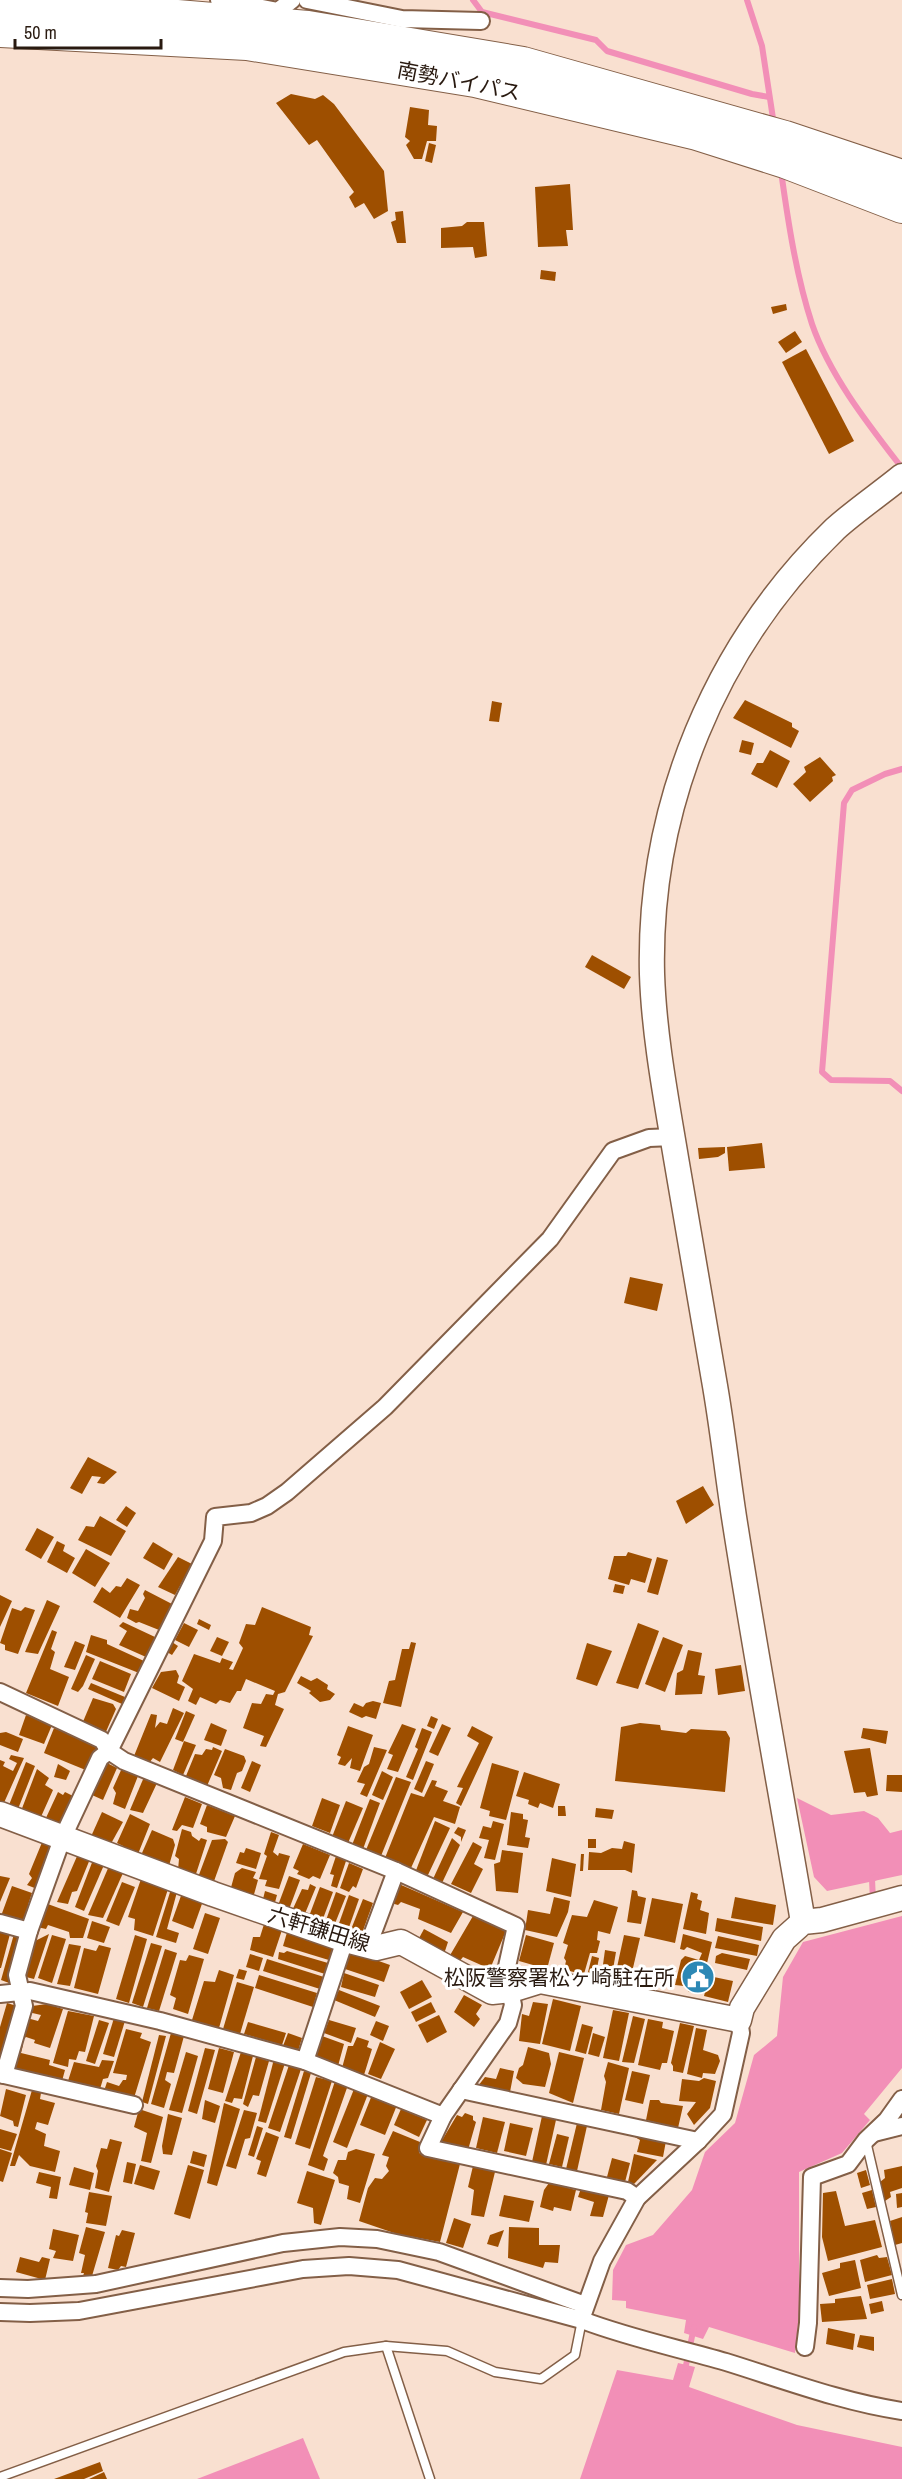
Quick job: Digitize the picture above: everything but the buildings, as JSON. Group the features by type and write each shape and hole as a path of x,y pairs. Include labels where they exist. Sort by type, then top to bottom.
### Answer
{"highway":[{"name":"南勢バイパス","path":"0,1 308,27 523,63 770,145 902,176"},
{"name":"南勢バイパス","path":"0,31 247,44 463,79 697,135 770,145 902,207"}],"street":[{"path":"219,0 278,10 292,0"},
{"path":"307,0 402,19 481,21"},
{"path":"813,1921 672,1137 654,1000 652,965 656,886 675,794 697,730 713,696 754,623 775,595 839,526 900,478"},
{"path":"134,2105 2,2074 24,2006 17,1975 29,1931 62,1839 100,1758 109,1751 213,1541 215,1517 251,1513 267,1506 287,1492 385,1407 550,1239 613,1151 649,1138 672,1137"},
{"path":"0,1692 102,1740 109,1751 124,1761 396,1871 516,1926 507,1971 513,2005 508,2023 443,2116 428,2148 627,2191 637,2198"},
{"name":"六軒鎌田線","path":"0,1814 62,1839 357,1943 376,1948 401,1941 492,1992 511,1990 540,1981 739,2020"},
{"path":"305,2061 357,1943 396,1871"},
{"path":"583,2313 602,2261 637,2198 698,2141 723,2114 741,2033 739,2020 742,2008 784,1940 813,1921 902,1898"},
{"path":"0,1923 29,1931"},
{"path":"0,1994 30,1991 160,2021 305,2061 443,2116"},
{"path":"461,2090 698,2141"},
{"path":"805,2347 809,2313 812,2177 848,2164 887,2120 902,2099"},
{"path":"870,2137 902,2126"},
{"path":"0,2288 28,2289 96,2284 283,2243 340,2237 377,2240 439,2252 671,2348 712,2358 870,2406 902,2411"},
{"path":"0,2312 79,2311 303,2269 349,2266 398,2270 583,2313"}],"lane":[{"path":"870,2137 902,2295"},
{"path":"0,2477 344,2352 386,2346 447,2352 495,2372 541,2379 575,2355 583,2313"},
{"path":"386,2346 430,2479"}],"shaded area":[{"path":"797,1798 831,1815 864,1811 878,1818 890,1833 902,1830 902,1875 827,1891 814,1877"},
{"path":"902,1916 902,2068 864,2114 870,2120 842,2153 799,2172 799,2314 795,2353 709,2327 703,2339 684,2333 686,2320 626,2308 626,2301 612,2300 613,2270 626,2245 653,2235 692,2190 705,2152 735,2123 754,2055 777,2036 783,1977 803,1942"},
{"path":"678,2363 695,2367 689,2387 797,2425 902,2447 902,2479 580,2479 617,2370 673,2380"},
{"path":"303,2438 320,2479 197,2479"}],"waterway":[{"path":"473,0 482,12 596,40 607,51 769,97"},
{"path":"747,0 762,46 774,125"},
{"path":"781,171 797,267 812,324 839,381 902,468"},
{"path":"902,769 885,774 852,790 844,803 822,1072 831,1080 890,1081 902,1091"},
{"path":"873,1901 872,1879 876,1877"},
{"path":"685,2370 694,2327"}],"place":[{"name":"松阪警察署松ヶ崎駐在所","path":"698,1977"}]}
